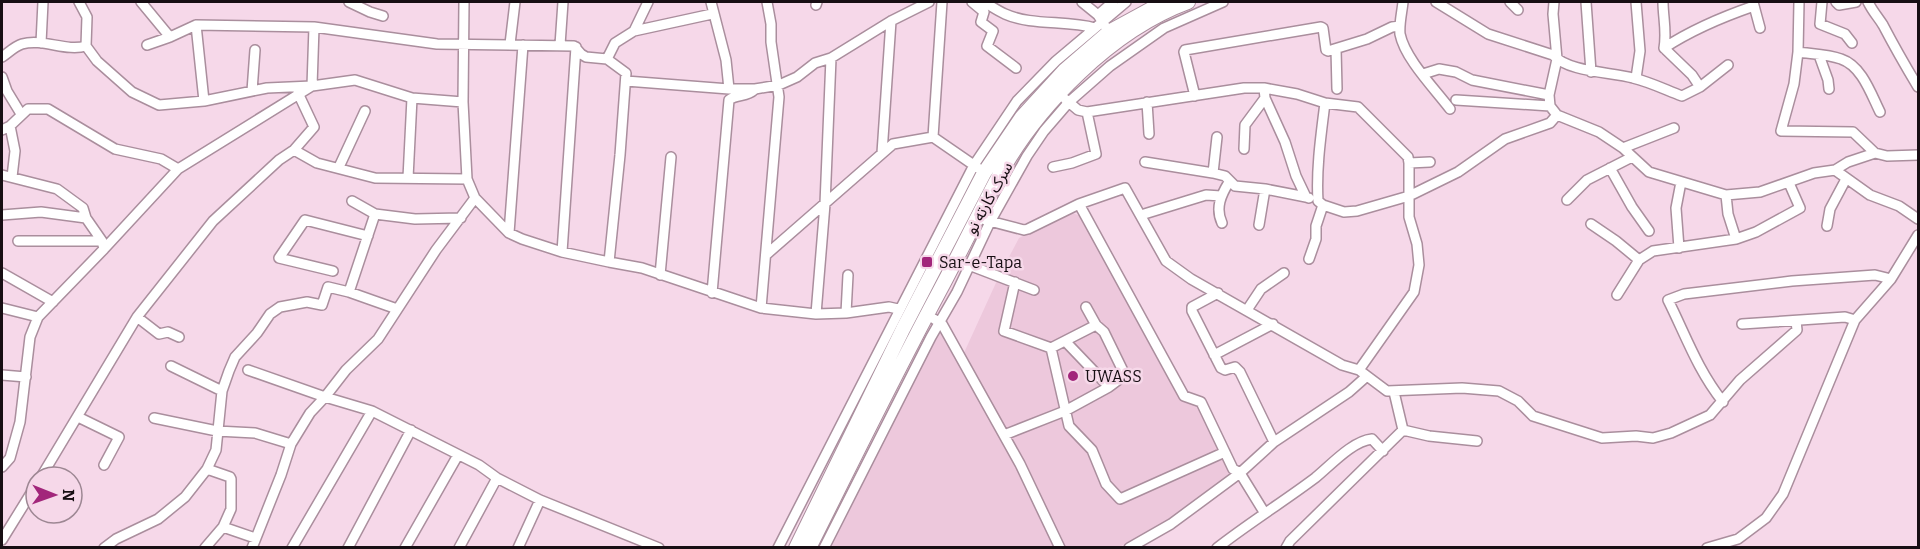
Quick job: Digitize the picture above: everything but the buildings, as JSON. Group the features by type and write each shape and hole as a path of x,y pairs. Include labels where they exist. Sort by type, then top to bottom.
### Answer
{"highway":[{"name":"سرک کارته نو","path":"796,548 882,358 979,169 1028,121 1069,74 1101,24 1164,2"},
{"name":"سرک کارته نو","path":"809,548 926,314 956,259 984,220 1001,172 1028,121 1064,98 1069,74 1160,14 1188,2"}],"street":[{"path":"41,43 43,2"},
{"path":"79,2 87,17 86,46 97,61 132,92 159,105 204,101 267,88 312,86 355,80 412,98 463,102"},
{"path":"141,2 170,37"},
{"path":"349,2 383,16"},
{"path":"464,2 463,102 467,179 475,198 509,233 562,252 642,268 761,308 816,314 846,313 889,307 898,309"},
{"path":"510,44 515,2"},
{"path":"560,45 563,2"},
{"path":"634,31 648,2"},
{"path":"711,2 712,14 726,60 729,89"},
{"path":"761,308 779,97 767,2"},
{"path":"626,81 729,89 755,89 779,85 928,2"},
{"path":"933,137 942,2"},
{"path":"972,2 984,12 981,22 993,31 987,46 1016,68"},
{"path":"984,2 1006,14 1029,20 1101,24"},
{"path":"1082,2 1101,24"},
{"path":"1101,24 1113,2"},
{"path":"778,548 882,358 898,309 1017,100 1056,61 1126,2"},
{"path":"824,548 969,266 984,220 1064,98 1164,28 1223,2"},
{"path":"1403,2 1401,36 1410,57 1453,104 1550,106"},
{"path":"1436,2 1488,34 1552,55 1591,72 1636,78 1682,96 1700,87 1728,65"},
{"path":"1510,2 1518,10"},
{"path":"1554,2 1557,59 1549,95 1550,106 1557,115 1599,132 1623,148 1649,172 1726,195 1760,192 1815,173 1835,170 1848,162 1875,153"},
{"path":"1586,2 1591,72"},
{"path":"1636,2 1640,51 1636,78"},
{"path":"1663,2 1665,48 1692,75 1700,87"},
{"path":"1799,2 1798,52 1794,84 1781,131 1853,132 1875,153 1887,156 1918,155"},
{"path":"1822,2 1820,24 1845,34 1852,43"},
{"path":"1836,2 1839,6 1856,2"},
{"path":"1868,2 1918,87"},
{"path":"1665,48 1686,34 1753,4 1760,28"},
{"path":"607,59 615,42 634,31 712,14"},
{"path":"882,153 891,21"},
{"path":"196,25 204,101"},
{"path":"147,45 196,25 314,27 437,44 560,45 576,47 586,57 607,59 619,69 626,71 609,262"},
{"path":"1195,96 1185,50 1321,27 1328,51 1400,26"},
{"path":"312,86 314,27"},
{"path":"2,57 21,44 41,43 79,48 86,46"},
{"path":"509,233 523,45"},
{"path":"562,252 576,47"},
{"path":"1336,49 1337,89"},
{"path":"252,91 255,50"},
{"path":"1798,52 1843,59 1856,70 1864,81 1880,112"},
{"path":"1819,55 1829,89"},
{"path":"816,314 825,204 831,58"},
{"path":"1424,74 1439,69 1456,72 1472,80 1549,95"},
{"path":"2,77 7,91 21,114"},
{"path":"2,467 10,458 20,422 30,337 38,317 103,245 178,169 312,86"},
{"path":"1064,98 1078,110 1087,112 1244,88 1264,93 1297,94 1325,103 1361,109 1403,150 1409,163 1409,217 1417,244 1419,265 1414,292 1363,373 1349,392 1274,442 1240,472 1171,524 1129,548"},
{"path":"712,292 729,100 733,96 750,94 755,89"},
{"path":"48,465 137,317 213,221 279,160 294,150 314,127 298,93"},
{"path":"1244,149 1245,125 1264,93"},
{"path":"1264,93 1306,197"},
{"path":"408,178 412,98"},
{"path":"1147,102 1149,134"},
{"path":"1309,259 1316,239 1316,225 1321,203 1319,163 1325,103"},
{"path":"12,177 15,151 6,128 28,109 48,109 115,149 161,159 178,169"},
{"path":"339,167 365,111"},
{"path":"1053,167 1096,154 1087,112"},
{"path":"1145,162 1213,173 1225,176 1235,186 1306,197 1344,212 1350,212 1409,195 1458,172 1505,140 1550,123 1557,115"},
{"path":"1623,148 1674,129"},
{"path":"1213,173 1216,136"},
{"path":"767,254 893,144 933,137 979,169"},
{"path":"294,150 317,163 375,178 467,179"},
{"path":"660,275 671,157"},
{"path":"1567,200 1587,180 1632,157"},
{"path":"1409,163 1430,162"},
{"path":"1610,168 1632,207 1649,231"},
{"path":"1835,170 1870,195 1899,206 1918,219"},
{"path":"2,175 57,189 83,208 86,218 103,245"},
{"path":"1827,226 1830,208 1846,179"},
{"path":"1222,223 1218,214 1221,196 1229,182"},
{"path":"1678,248 1676,208 1681,182"},
{"path":"1617,295 1639,260 1653,251 1736,239 1756,232 1800,208 1789,183"},
{"path":"984,220 1024,230 1079,204 1125,188 1166,261 1191,279 1342,365 1363,373 1387,391 1462,388 1499,391 1518,400 1533,416 1602,438 1636,436 1653,438 1671,433 1710,415 1740,380 1797,330 1796,321"},
{"path":"1259,225 1265,189"},
{"path":"1141,215 1206,195 1221,196"},
{"path":"1726,195 1728,214 1736,239"},
{"path":"223,527 254,543 291,444 310,413 346,370 378,339 436,250 475,198"},
{"path":"352,201 375,214 415,219 461,218"},
{"path":"1079,204 1184,396 1201,402 1233,469 1240,472 1264,512"},
{"path":"2,215 41,212 86,218"},
{"path":"349,292 375,214"},
{"path":"333,271 279,258 305,220 368,236"},
{"path":"1591,224 1617,241 1639,260"},
{"path":"1707,548 1738,539 1766,518 1783,494 1855,320 1891,279 1918,235"},
{"path":"18,241 103,245"},
{"path":"956,259 1034,290"},
{"path":"2,273 53,302"},
{"path":"1247,310 1261,289 1284,273"},
{"path":"846,313 848,275"},
{"path":"1723,402 1698,365 1668,300 1684,294 1792,281 1875,275 1891,279"},
{"path":"1015,282 1004,331 1051,348 1096,325"},
{"path":"104,548 116,539 158,519 185,497 207,469 216,450 222,392 235,357 257,333 270,314 280,308 307,302 322,305 328,287 397,309"},
{"path":"1218,294 1196,304 1192,309 1223,369 1234,367 1240,372 1274,442"},
{"path":"1004,435 1065,411 1109,387 1125,375 1104,332 1096,325 1086,307"},
{"path":"2,308 38,317"},
{"path":"926,314 939,322 1004,435 1060,548"},
{"path":"137,317 159,334 168,332 179,337"},
{"path":"1742,324 1845,317 1855,320"},
{"path":"1214,355 1273,324"},
{"path":"1065,341 1109,387"},
{"path":"1051,348 1069,426 1092,450 1106,484 1120,499 1225,452"},
{"path":"171,366 222,392"},
{"path":"248,370 372,411 479,465 497,478 540,500 659,548"},
{"path":"2,375 26,377"},
{"path":"1394,392 1403,430"},
{"path":"292,548 372,411"},
{"path":"78,417 119,437 104,465"},
{"path":"154,418 217,431 255,433 291,444"},
{"path":"348,548 411,430"},
{"path":"1403,430 1429,436 1477,441"},
{"path":"1287,547 1403,430"},
{"path":"1222,546 1264,512 1315,477 1339,456 1366,440 1372,439 1383,451"},
{"path":"405,548 458,455"},
{"path":"205,548 223,527 231,509 230,477 207,469"},
{"path":"459,548 497,478"},
{"path":"518,548 540,500"},
{"path":"2,540 24,504"}],"shaded area":[{"name":"UWASS","path":"1070,212 1083,217 1184,396 1201,402 1231,475 1160,527 1119,547 831,548 942,324 963,355 1019,238"}],"place":[{"name":"Sar-e-Tapa","path":"927,262"},
{"name":"UWASS","path":"1073,376"}]}
